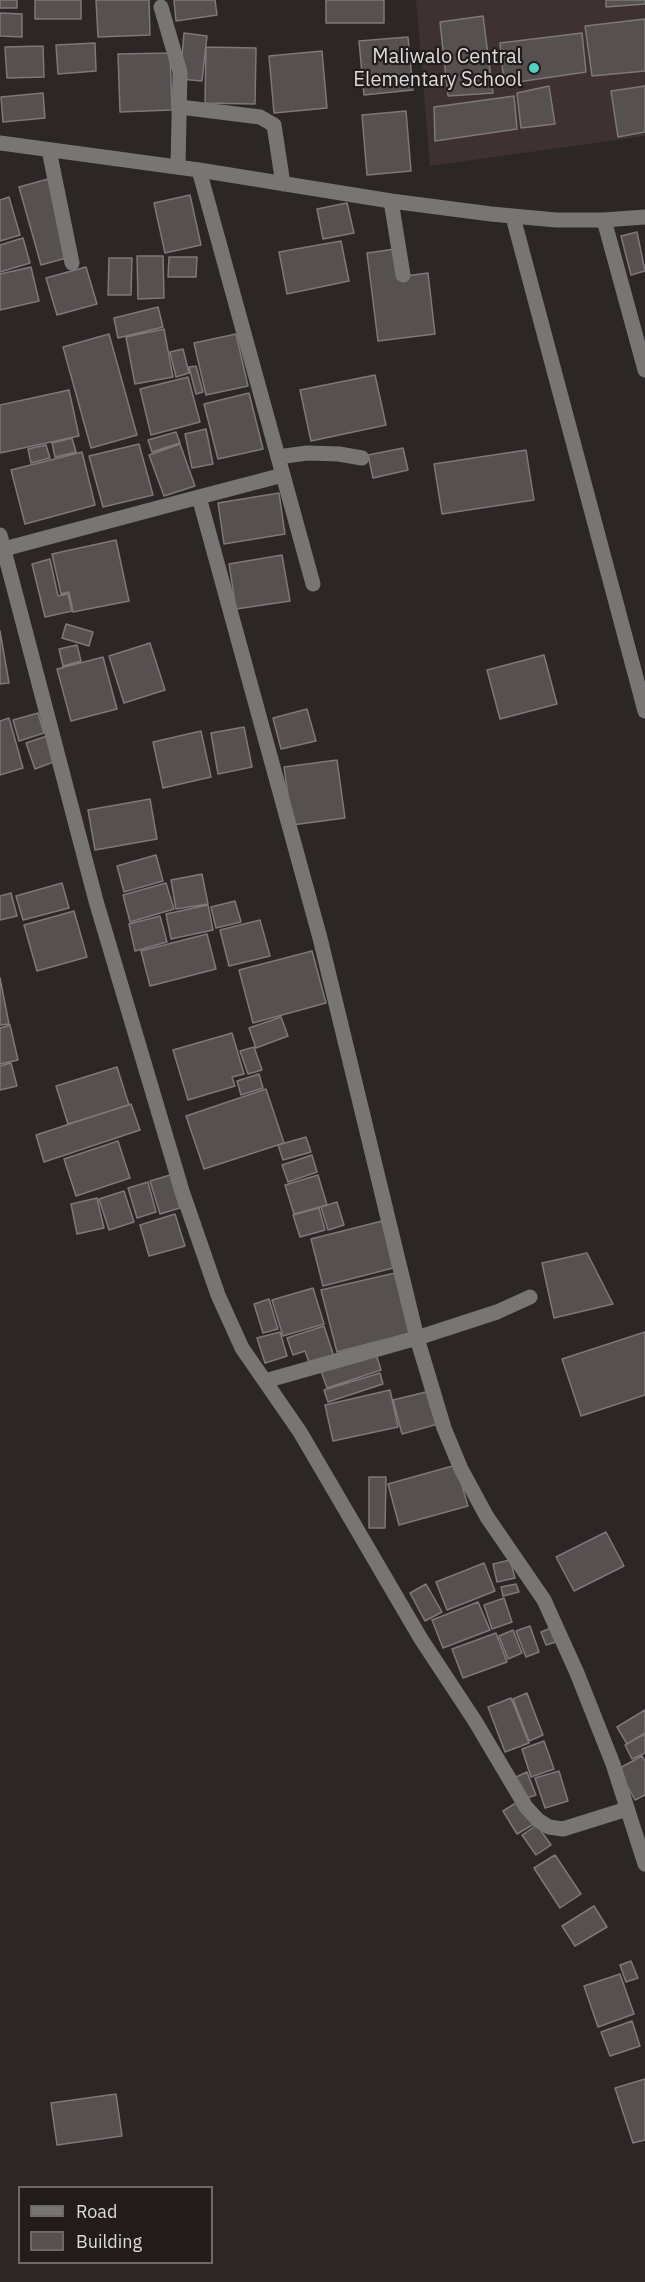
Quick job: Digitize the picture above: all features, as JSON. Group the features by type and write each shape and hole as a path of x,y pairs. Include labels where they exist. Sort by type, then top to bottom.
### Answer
{"street":[{"path":"161,7 180,72 178,167"},
{"path":"180,106 260,117 274,125 282,184"},
{"path":"0,143 199,170 391,201 513,216 556,220 645,217"},
{"path":"49,150 72,263"},
{"path":"199,170 313,584"},
{"path":"391,201 403,274"},
{"path":"513,216 645,711"},
{"path":"604,220 645,370"},
{"path":"278,457 318,453 362,458"},
{"path":"283,475 199,497 2,542 96,901 182,1191 218,1295 242,1348 300,1432 410,1621 526,1807 538,1820 549,1827 563,1828 627,1809"},
{"path":"199,497 320,938 417,1338 444,1428 461,1468 487,1516 544,1600 577,1673 613,1764 645,1864"},
{"path":"265,1382 417,1338 497,1312 530,1297"}],"shaded area":[{"name":"Maliwalo Central Elementary School","path":"416,0 645,0 645,136 430,166"}],"building":[{"path":"0,0 17,0 17,8 0,8"},
{"path":"35,0 81,0 81,19 35,19"},
{"path":"96,0 149,0 150,35 98,37"},
{"path":"174,0 215,0 217,15 176,21"},
{"path":"326,0 384,0 384,23 326,23"},
{"path":"606,0 645,0 645,4 606,7"},
{"path":"0,13 22,14 22,37 0,36"},
{"path":"483,16 493,93 448,96 440,22"},
{"path":"645,19 645,71 592,76 585,26"},
{"path":"184,33 207,36 202,81 180,79"},
{"path":"582,33 586,72 504,84 500,43"},
{"path":"408,37 413,90 364,95 359,41"},
{"path":"95,43 96,71 58,74 56,45"},
{"path":"43,46 44,77 7,78 5,47"},
{"path":"206,47 256,48 255,104 205,103"},
{"path":"322,51 327,108 274,113 269,56"},
{"path":"170,53 172,110 120,112 118,54"},
{"path":"549,86 555,124 521,128 517,93"},
{"path":"645,86 645,132 618,137 611,91"},
{"path":"43,93 45,118 3,122 1,97"},
{"path":"514,96 517,129 435,141 434,107"},
{"path":"406,111 411,171 367,175 362,115"},
{"path":"48,179 70,257 41,265 19,187"},
{"path":"190,195 201,245 165,253 154,203"},
{"path":"9,197 20,235 0,241 0,200"},
{"path":"347,203 354,233 323,239 317,209"},
{"path":"637,232 645,271 631,275 621,236"},
{"path":"23,238 30,263 0,272 0,245"},
{"path":"341,241 349,281 287,294 279,252"},
{"path":"395,249 398,277 428,273 435,334 378,341 367,253"},
{"path":"137,256 163,256 164,298 138,299"},
{"path":"169,257 197,257 196,277 168,277"},
{"path":"109,258 132,258 131,295 108,295"},
{"path":"31,267 39,301 0,310 0,274"},
{"path":"86,267 97,304 57,315 46,278"},
{"path":"158,307 163,327 118,338 114,318"},
{"path":"164,329 173,377 135,384 126,337"},
{"path":"109,334 137,435 91,448 63,347"},
{"path":"236,334 248,386 206,395 194,343"},
{"path":"183,349 189,373 176,377 170,352"},
{"path":"196,366 203,392 196,394 189,367"},
{"path":"375,375 386,425 311,441 300,390"},
{"path":"188,377 200,422 151,435 140,389"},
{"path":"69,390 79,436 0,453 0,405"},
{"path":"249,393 263,449 218,459 204,404"},
{"path":"206,429 213,464 192,468 185,434"},
{"path":"176,432 180,443 152,452 148,440"},
{"path":"72,438 76,452 55,457 52,443"},
{"path":"139,444 153,495 103,507 89,456"},
{"path":"180,444 195,486 164,496 149,455"},
{"path":"46,445 50,458 31,463 28,449"},
{"path":"403,448 408,470 373,478 368,455"},
{"path":"526,450 534,500 442,514 434,464"},
{"path":"82,452 95,505 25,524 11,470"},
{"path":"279,493 285,534 224,544 218,503"},
{"path":"116,540 129,601 73,612 69,592 61,594 52,554"},
{"path":"282,555 290,601 236,609 229,564"},
{"path":"50,559 58,596 68,594 72,611 45,617 32,564"},
{"path":"66,624 93,632 89,646 62,638"},
{"path":"0,631 9,683 0,684"},
{"path":"150,643 165,690 124,703 109,656"},
{"path":"77,645 81,661 63,666 59,649"},
{"path":"544,655 557,704 500,719 487,670"},
{"path":"103,657 117,709 71,721 57,669"},
{"path":"307,709 316,741 281,749 273,718"},
{"path":"38,713 44,733 19,741 13,720"},
{"path":"9,718 23,768 0,775 0,721"},
{"path":"244,727 252,767 218,774 211,733"},
{"path":"201,731 211,777 163,788 153,742"},
{"path":"47,736 56,761 35,769 26,743"},
{"path":"337,760 345,818 292,825 284,767"},
{"path":"150,799 157,839 95,850 88,810"},
{"path":"156,855 163,881 124,892 117,866"},
{"path":"202,874 208,904 176,909 171,880"},
{"path":"62,883 69,908 23,920 16,896"},
{"path":"166,883 174,909 130,922 123,895"},
{"path":"11,893 17,916 0,920 0,896"},
{"path":"235,901 241,922 216,928 211,907"},
{"path":"208,905 213,930 171,939 166,914"},
{"path":"74,911 87,957 37,971 24,925"},
{"path":"160,916 167,942 135,951 129,924"},
{"path":"260,920 270,956 229,966 220,930"},
{"path":"207,934 216,969 150,986 141,951"},
{"path":"312,951 326,1003 253,1023 239,970"},
{"path":"0,978 9,1024 0,1025"},
{"path":"281,1017 288,1036 256,1048 249,1028"},
{"path":"10,1025 18,1060 0,1064 0,1028"},
{"path":"232,1033 244,1074 232,1077 235,1086 188,1100 173,1050"},
{"path":"254,1047 262,1070 248,1074 240,1051"},
{"path":"11,1063 17,1086 0,1090 0,1066"},
{"path":"117,1067 129,1105 68,1124 56,1086"},
{"path":"259,1074 263,1088 241,1095 237,1081"},
{"path":"266,1089 284,1143 204,1169 186,1116"},
{"path":"131,1104 140,1130 44,1162 36,1135"},
{"path":"306,1137 311,1152 283,1160 278,1145"},
{"path":"118,1141 130,1178 76,1196 64,1159"},
{"path":"312,1155 317,1172 288,1182 282,1165"},
{"path":"170,1175 180,1208 160,1214 150,1181"},
{"path":"318,1175 327,1205 294,1214 285,1185"},
{"path":"148,1182 156,1212 137,1218 128,1188"},
{"path":"124,1191 134,1222 109,1230 99,1199"},
{"path":"97,1198 104,1228 77,1234 71,1204"},
{"path":"337,1202 344,1225 328,1230 321,1207"},
{"path":"319,1208 325,1230 300,1237 293,1215"},
{"path":"175,1214 185,1246 149,1256 140,1225"},
{"path":"382,1221 393,1268 323,1286 311,1239"},
{"path":"587,1253 613,1304 554,1318 542,1263"},
{"path":"395,1273 410,1333 337,1352 321,1290"},
{"path":"313,1288 324,1324 283,1336 272,1300"},
{"path":"269,1299 278,1329 263,1333 254,1304"},
{"path":"324,1326 334,1357 310,1365 305,1351 293,1355 287,1338"},
{"path":"280,1332 287,1356 265,1363 257,1338"},
{"path":"645,1332 645,1395 581,1416 562,1359"},
{"path":"376,1354 381,1370 327,1388 321,1371"},
{"path":"380,1373 383,1384 328,1402 324,1390"},
{"path":"390,1390 398,1427 333,1441 325,1405"},
{"path":"430,1391 438,1424 402,1434 393,1400"},
{"path":"456,1465 468,1506 399,1525 388,1484"},
{"path":"369,1477 386,1477 385,1528 369,1528"},
{"path":"606,1532 624,1566 574,1591 556,1557"},
{"path":"510,1560 515,1578 497,1582 493,1564"},
{"path":"484,1563 495,1591 447,1610 436,1582"},
{"path":"426,1584 442,1612 425,1621 410,1593"},
{"path":"516,1584 519,1592 503,1596 501,1587"},
{"path":"504,1598 512,1622 492,1629 484,1605"},
{"path":"478,1602 490,1630 443,1648 432,1620"},
{"path":"530,1626 539,1652 526,1657 516,1631"},
{"path":"551,1628 556,1642 546,1645 541,1632"},
{"path":"513,1630 522,1653 508,1659 499,1636"},
{"path":"496,1633 507,1662 463,1678 452,1649"},
{"path":"527,1693 543,1735 529,1741 513,1699"},
{"path":"511,1698 529,1743 505,1752 488,1707"},
{"path":"645,1710 645,1733 627,1744 617,1727"},
{"path":"645,1734 645,1753 632,1759 625,1745"},
{"path":"544,1741 554,1769 531,1777 522,1749"},
{"path":"642,1756 645,1761 645,1795 635,1800 618,1769"},
{"path":"559,1771 568,1801 545,1808 535,1778"},
{"path":"527,1772 536,1795 524,1799 516,1777"},
{"path":"519,1801 534,1824 517,1834 503,1811"},
{"path":"537,1825 551,1845 536,1855 522,1835"},
{"path":"555,1855 581,1894 560,1908 534,1868"},
{"path":"594,1906 607,1927 575,1946 562,1926"},
{"path":"631,1961 638,1978 626,1982 620,1965"},
{"path":"620,1974 634,2014 598,2027 584,1986"},
{"path":"632,2021 640,2046 610,2056 601,2032"},
{"path":"645,2079 645,2140 633,2143 615,2088"},
{"path":"116,2094 122,2136 57,2145 51,2103"}],"place":[{"name":"Maliwalo Central Elementary School","path":"534,68"}]}
